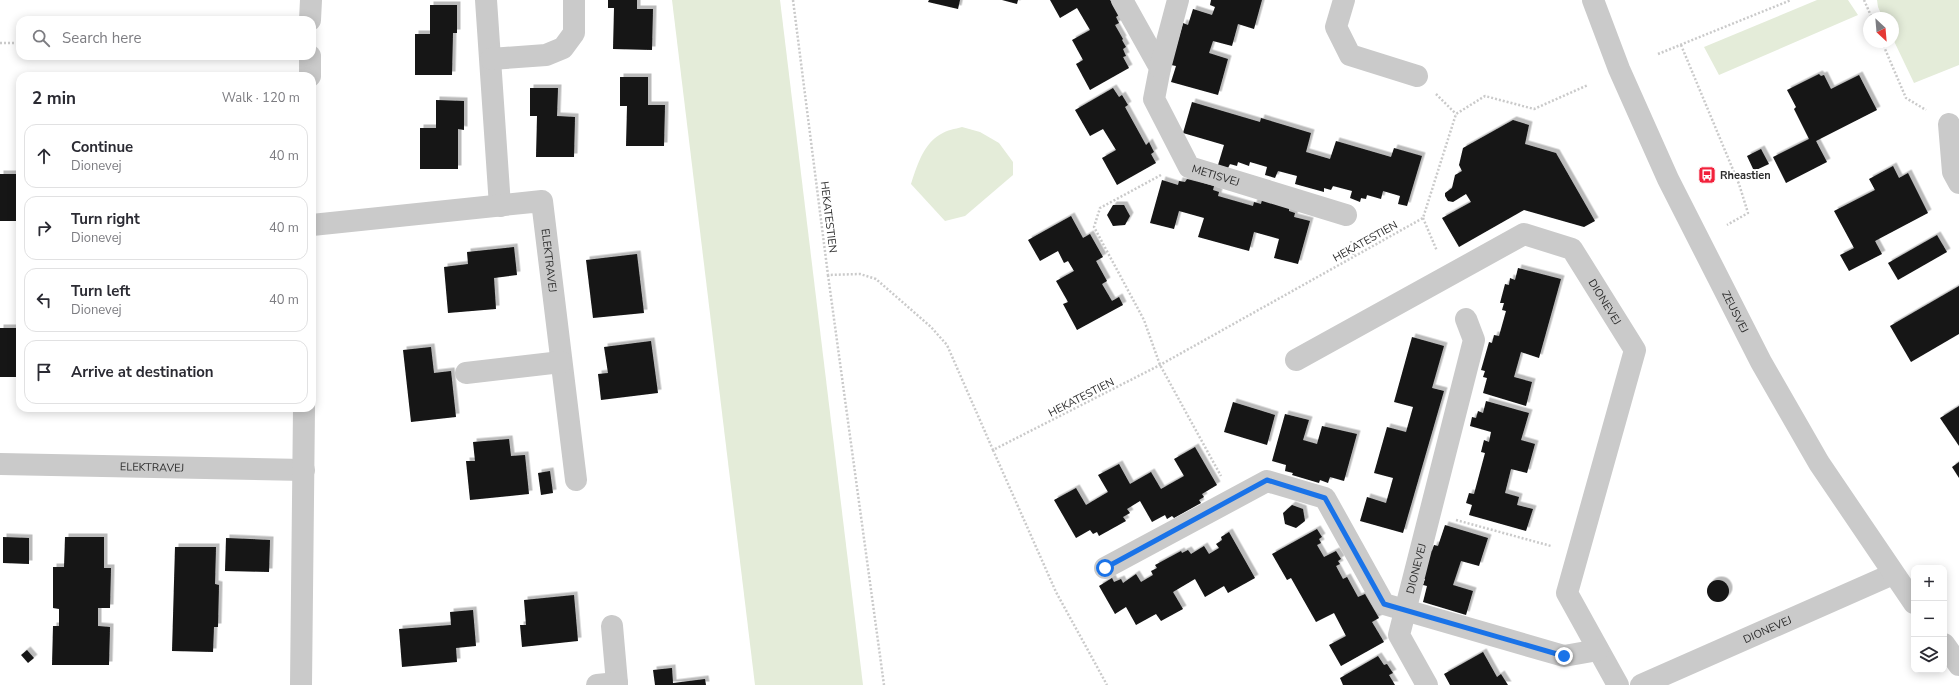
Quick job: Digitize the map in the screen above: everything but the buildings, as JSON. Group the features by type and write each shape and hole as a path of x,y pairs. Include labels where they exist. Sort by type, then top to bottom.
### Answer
{"street":[{"path":"310,16 311,0"},
{"path":"486,0 500,206"},
{"path":"491,59 546,55 563,48 574,33 574,0"},
{"path":"1122,0 1160,68"},
{"name":"METISVEJ","path":"1178,0 1160,68 1154,99 1189,166 1346,215"},
{"path":"1344,0 1336,27 1350,55 1417,76"},
{"name":"ZEUSVEJ","path":"1593,0 1619,69 1668,179 1761,362 1819,464 1913,601"},
{"path":"310,60 310,72"},
{"path":"1949,124 1953,172 1959,183"},
{"name":"ELEKTRAVEJ","path":"316,225 542,201 576,480"},
{"name":"DIONEVEJ","path":"1296,360 1524,234 1572,249 1635,350 1567,593 1618,685"},
{"name":"DIONEVEJ","path":"1427,685 1400,635 1474,340 1466,319"},
{"path":"466,373 561,362"},
{"path":"301,685 304,412"},
{"name":"ELEKTRAVEJ","path":"0,464 304,470"},
{"name":"DIONEVEJ","path":"1105,568 1267,480 1325,498 1384,604 1564,656 1598,650"},
{"name":"DIONEVEJ","path":"1641,685 1893,574"},
{"path":"610,684 612,626"},
{"path":"1947,648 1959,664"}],"path":[{"name":"HEKATESTIEN","path":"792,0 884,685"},
{"path":"1658,54 1791,0"},
{"path":"1864,0 1869,12"},
{"path":"0,43 16,43"},
{"path":"1681,45 1739,184 1748,213 1727,225"},
{"path":"1885,48 1906,98 1949,124"},
{"name":"HEKATESTIEN","path":"993,450 1160,365 1423,218 1456,114 1485,96 1534,109 1588,85"},
{"path":"1186,161 1100,208 1094,227 1144,320 1160,365 1233,499"},
{"path":"828,275 860,274 876,279 932,327 947,345 1056,592 1107,685"},
{"path":"1430,513 1546,545"}],"green space":[{"path":"672,0 780,0 863,685 755,685"},
{"path":"1817,0 1848,0 1858,15 1719,75 1704,47"},
{"path":"1877,0 1959,0 1959,65 1914,83 1897,48 1899,48 1899,12 1880,12"},
{"path":"962,127 980,132 999,143 1013,162 1013,175 965,216 945,221 911,184 925,149 935,138 943,133"}],"place":[{"name":"Rheastien","path":"1707,175"}],"route":[{"path":"1105,568 1267,480 1325,498 1384,604 1564,656"}]}
